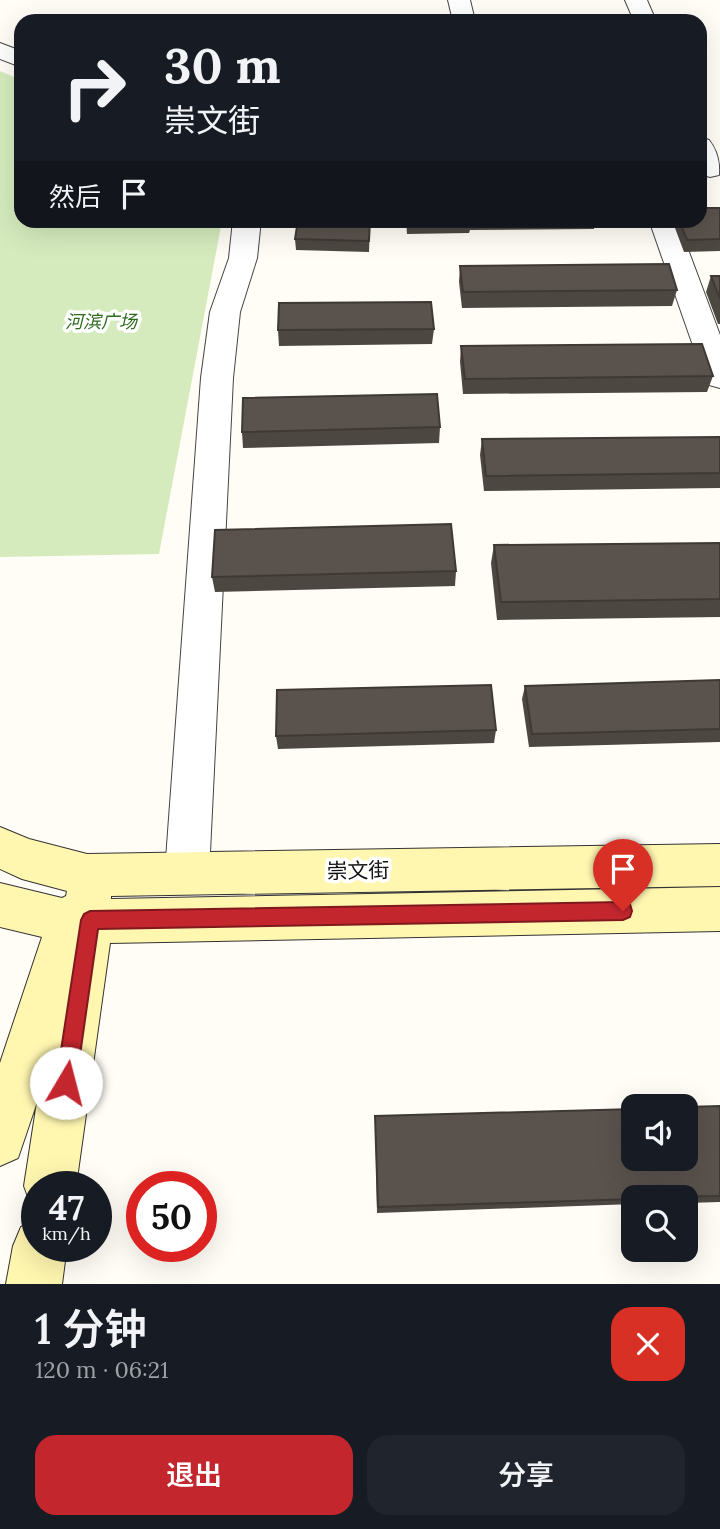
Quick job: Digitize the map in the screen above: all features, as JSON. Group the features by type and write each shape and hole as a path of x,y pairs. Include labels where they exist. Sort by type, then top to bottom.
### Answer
{"street":[{"path":"187,873 216,377 225,312 243,258 246,228"},
{"path":"666,228 720,377"},
{"name":"崇文街","path":"0,847 22,858 82,906"},
{"name":"崇文街","path":"82,906 187,873 720,865"},
{"name":"崇文街","path":"0,905 720,909"},
{"path":"0,1140 82,906"},
{"path":"52,1171 82,906"},
{"path":"34,1284 37,1262"}],"green space":[{"name":"河滨广场","path":"0,71 14,77 14,228 221,228 159,554 0,557"}],"building":[{"path":"707,208 720,208 720,239 687,240 682,228 707,228"},
{"path":"297,228 370,228 369,241 295,239"},
{"path":"669,264 677,290 463,292 460,266"},
{"path":"711,276 720,276 720,299"},
{"path":"431,302 434,329 278,330 279,303"},
{"path":"702,344 713,376 465,379 461,346"},
{"path":"437,394 440,427 242,432 243,398"},
{"path":"720,437 720,473 486,476 482,439"},
{"path":"451,524 456,571 212,577 215,530"},
{"path":"720,543 720,599 501,602 494,545"},
{"path":"720,680 720,729 532,734 525,686"},
{"path":"491,685 496,730 276,736 277,690"},
{"path":"720,1106 720,1196 698,1196 698,1185 621,1185 621,1199 378,1207 375,1116 621,1109 621,1171 698,1171 698,1107"}],"route":[{"path":"66,1083 90,920 623,911"}]}
